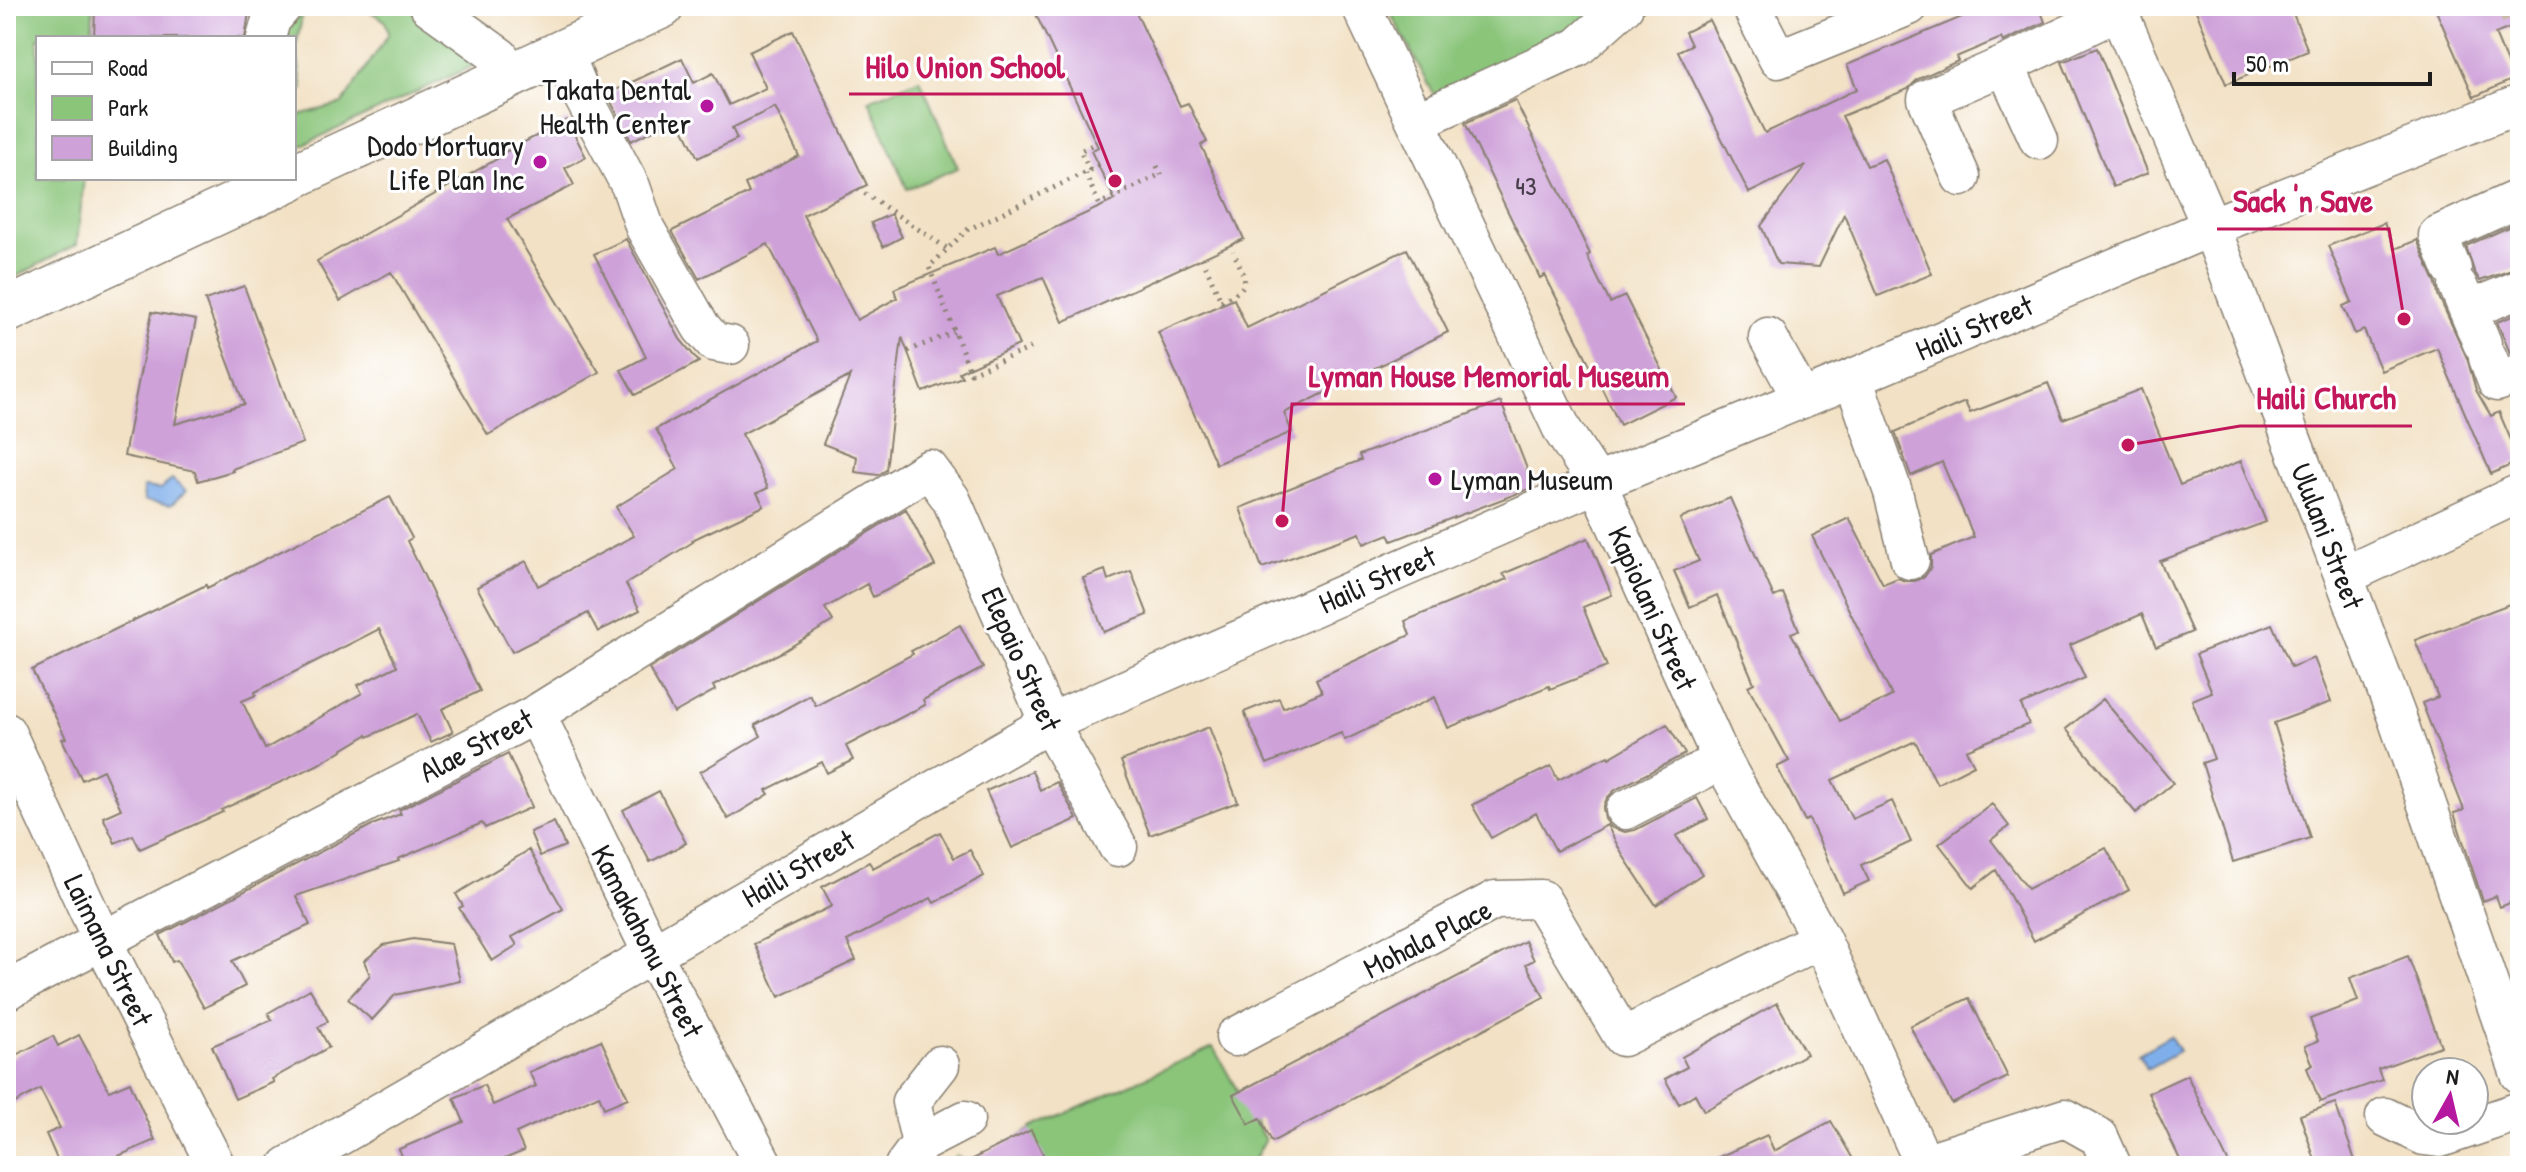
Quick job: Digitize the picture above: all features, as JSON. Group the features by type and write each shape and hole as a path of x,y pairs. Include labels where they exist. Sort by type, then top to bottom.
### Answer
{"main road":[{"path":"296,175 504,66 563,51 662,6"},
{"path":"6,311 286,180"}],"street":[{"path":"267,36 271,20 283,6"},
{"path":"429,6 504,66"},
{"path":"469,6 504,66"},
{"name":"Kapiolani Street","path":"1361,6 1563,431 1597,483 1722,760 1821,939 1925,1165"},
{"path":"1417,121 1578,47 1624,6"},
{"path":"1751,6 1778,59 1909,6"},
{"path":"1961,177 1927,99 2005,65 2118,9"},
{"name":"Ululani Street","path":"2118,9 2211,227 2344,576 2396,715 2520,1074"},
{"path":"563,51 579,89 631,187 645,228 701,327 714,342 730,345"},
{"path":"2005,65 2039,140"},
{"name":"Haili Street","path":"288,1166 1049,723 1597,483 2211,227 2518,113"},
{"path":"2520,198 2438,235 2478,323 2520,289"},
{"path":"1768,337 1802,399"},
{"path":"1853,378 1893,492 1910,560"},
{"name":"Alae Street","path":"6,991 536,714 929,469"},
{"name":"Elepaio Street","path":"929,469 951,499 1049,723 1118,847"},
{"path":"2344,576 2520,493"},
{"name":"Kamakahonu Street","path":"536,714 652,953 764,1166"},
{"name":"Laimana Street","path":"6,732 103,942 216,1166"},
{"path":"1625,810 1722,760"},
{"name":"Mohala Place","path":"1235,1037 1495,900 1541,899 1623,1037 1821,939"},
{"path":"913,1155 911,1102 940,1065"},
{"path":"2385,1117 2424,1136 2440,1138 2520,1111"},
{"path":"1925,1165 2065,1118 2099,1137 2112,1166"},
{"path":"913,1155 965,1120"}],"path":[{"path":"1096,143 1080,151 1099,204 1162,176 1157,166"},
{"path":"1031,348 971,373 929,267 967,230 1098,166"},
{"path":"858,189 948,249"},
{"path":"1202,258 1222,302 1245,286 1245,277 1233,251"},
{"path":"908,351 954,332"}],"green space":[{"path":"6,6 93,6 92,36 36,36 36,180 84,180 77,244 6,282 5,215 12,148 6,113"},
{"path":"370,6 405,6 475,51 477,64 296,148 296,116 342,104 388,35 386,23 369,12"},
{"path":"1387,6 1606,6 1589,22 1438,102"},
{"path":"300,10 296,47 296,36 278,36"},
{"path":"296,47 303,89 296,94"},
{"path":"920,79 958,168 907,189 869,100"},
{"path":"1213,1047 1265,1140 1251,1166 944,1166 957,1156 977,1165 1034,1127"}],"water":[{"path":"172,479 186,491 171,505 144,501 143,487 161,489"},
{"path":"2170,1036 2179,1051 2147,1069 2138,1054"}],"building":[{"path":"95,6 250,6 245,36 94,36"},
{"path":"1032,6 1133,6 1180,106 1188,103 1207,142 1201,145 1244,239 1063,322 1043,277 997,296 1019,345 959,372 962,377 923,392 902,337 886,470 878,475 855,472 857,457 823,444 850,376 742,434 768,488 757,493 764,506 692,540 626,584 640,610 598,632 588,613 512,652 477,587 526,561 538,586 634,536 616,507 678,469 656,429 817,341 768,244 699,279 672,231 749,193 745,184 799,156 775,107 732,128 737,139 698,158 678,118 631,141 607,94 682,58 694,83 713,73 729,105 766,88 749,52 793,31 867,185 803,215 857,320 897,298 894,289 995,247 998,254 1115,200 1091,151 1098,147"},
{"path":"1958,6 2039,6 2045,22 2003,42 2001,38 1956,57 1958,61 1918,79 1908,89 1842,116 1867,166 1884,159 1932,274 1878,296 1844,214 1819,267 1778,264 1761,226 1806,165 1749,193 1678,51 1691,45 1685,32 1709,20 1765,133 1857,89 1847,65 1962,17"},
{"path":"2194,6 2290,6 2308,51 2226,84"},
{"path":"2434,6 2520,6 2520,24 2495,34 2514,79 2474,97"},
{"path":"2097,48 2148,173 2113,187 2062,62"},
{"path":"1515,100 1590,254 1587,256 1610,303 1625,296 1676,397 1620,425 1545,275 1540,278 1465,123"},
{"path":"567,120 586,157 565,168 574,185 507,219 599,372 488,435 391,272 340,301 317,261 501,154"},
{"path":"891,214 902,237 883,247 871,223"},
{"path":"2520,222 2520,267 2480,281 2466,246"},
{"path":"2384,223 2395,249 2417,240 2467,358 2476,390 2491,416 2499,412 2520,461 2491,474 2437,348 2381,371 2364,330 2355,334 2343,306 2352,302 2328,246"},
{"path":"626,239 680,339 699,362 635,395 621,370 646,357 594,254"},
{"path":"1407,249 1448,332 1284,413 1292,432 1216,464 1158,332 1234,299 1247,328"},
{"path":"244,286 303,443 233,471 198,481 195,471 124,456 152,312 196,320 175,424 244,404 205,300"},
{"path":"2520,313 2520,352 2510,353 2497,322"},
{"path":"2048,383 2063,419 2141,389 2180,485 2241,461 2266,522 2160,561 2192,632 2156,647 2142,614 2070,645 2085,678 2021,705 2029,724 1966,750 1974,765 1937,784 1915,741 1832,780 1852,819 1892,801 1911,842 1861,865 1869,881 1843,893 1809,819 1805,821 1777,767 1789,761 1748,686 1754,683 1717,595 1690,607 1674,571 1699,561 1680,519 1730,498 1774,597 1783,593 1799,630 1791,633 1840,721 1892,696 1812,536 1849,518 1883,584 1898,578 1915,581 1925,576 1931,567 1931,555 1974,537 1942,462 1911,476 1895,432 1965,402 1970,413"},
{"name":"Lyman Museum","path":"1501,402 1534,487 1392,541 1389,534 1364,544 1360,533 1262,568 1240,508 1361,460 1359,455"},
{"path":"390,497 412,538 407,541 480,691 442,709 453,732 431,742 417,714 367,735 317,765 221,810 223,812 140,849 133,835 115,843 103,817 121,809 103,770 82,780 62,739 66,738 32,670 206,585 207,588","holes":["379,629 397,666 358,685 362,693 265,749 242,701"]},
{"path":"906,509 935,566 873,597 867,584 825,608 833,621 782,652 713,686 715,690 674,713 649,669"},
{"path":"1588,538 1612,595 1583,607 1607,667 1550,689 1549,686 1448,728 1435,697 1345,740 1341,733 1267,764 1244,712 1279,698 1283,708 1322,692 1316,679 1410,635 1405,621 1507,579 1503,574"},
{"path":"1105,570 1108,580 1131,571 1148,615 1104,632 1083,578"},
{"path":"2520,600 2520,899 2500,907 2496,896 2483,901 2461,835 2454,813 2464,810 2422,703 2438,697 2415,640"},
{"path":"2272,624 2291,667 2314,658 2331,702 2274,723 2310,838 2233,862 2202,763 2214,759 2192,700 2212,692 2196,654"},
{"path":"960,625 983,668 923,700 925,705 846,746 853,760 827,773 822,762 766,790 769,794 728,819 700,772 761,736 755,725 810,695 816,706"},
{"path":"2103,699 2173,783 2136,813 2066,729"},
{"path":"1667,724 1685,754 1615,790 1603,808 1605,819 1612,828 1625,832 1635,830 1697,798 1708,819 1676,836 1702,874 1656,905 1607,825 1556,851 1536,813 1491,838 1472,805 1551,766 1558,780 1609,758"},
{"path":"1209,727 1238,802 1150,835 1121,761"},
{"path":"508,754 532,807 485,828 482,823 399,861 296,896 310,925 232,961 245,986 204,1008 177,960 172,962 160,935 372,825 401,814 399,810"},
{"path":"1032,771 1040,790 1057,782 1077,819 1012,848 986,791"},
{"path":"659,791 686,843 650,862 623,810"},
{"path":"1992,804 2009,826 1991,840 2028,889 2106,848 2129,890 2034,941 1996,870 1973,888 1939,844"},
{"path":"554,822 565,846 540,856 530,832"},
{"path":"940,832 954,858 970,850 984,876 934,903 931,898 847,941 856,960 779,997 754,944 832,906 822,887 869,862 873,868"},
{"path":"529,850 563,909 512,937 517,945 492,961 459,908 463,906 456,894"},
{"path":"413,939 451,944 460,981 395,995 372,1020 348,999 370,975 364,961 384,945"},
{"path":"1525,941 1534,960 1526,964 1544,997 1272,1142 1260,1118 1249,1124 1233,1095"},
{"path":"2408,956 2441,1046 2378,1069 2382,1080 2320,1102 2307,1068 2313,1065 2305,1046 2318,1041 2310,1019 2358,1001 2350,978"},
{"path":"310,989 328,1021 318,1027 329,1047 272,1079 274,1082 235,1099 212,1046 272,1020 268,1013"},
{"path":"1969,998 2008,1077 1952,1104 1910,1026"},
{"path":"1777,1003 1806,1054 1704,1111 1695,1094 1679,1104 1665,1079 1687,1067 1682,1057"},
{"path":"79,1035 109,1091 130,1082 155,1140 96,1166 60,1166 46,1134 60,1128 40,1089 6,1108 6,1060 53,1036 58,1046"},
{"path":"601,1040 628,1098 604,1108 599,1095 516,1133 524,1151 487,1166 406,1166 399,1149 464,1122 454,1098 484,1085 493,1105 536,1086 529,1072"},
{"path":"2187,1075 2230,1166 2183,1166 2148,1093"},
{"path":"2335,1103 2357,1166 2317,1166 2300,1115"},
{"path":"1831,1121 1857,1166 1699,1166 1767,1135 1774,1151"},
{"path":"1031,1130 1049,1166 958,1166"}],"waterway":[{"path":"1327,9 1335,6"}],"tunnel":[{"path":"2516,6 2520,15"}],"place":[{"name":"Takata Dental Health Center","path":"707,106"},
{"name":"Dodo Mortuary Life Plan Inc","path":"540,162"},
{"name":"Hilo Union School","path":"1115,181"},
{"name":"Sack 'n Save","path":"2404,319"},
{"name":"Haili Church","path":"2128,445"},
{"name":"Lyman Museum","path":"1435,479"},
{"name":"Lyman House Memorial Museum","path":"1282,521"}]}
